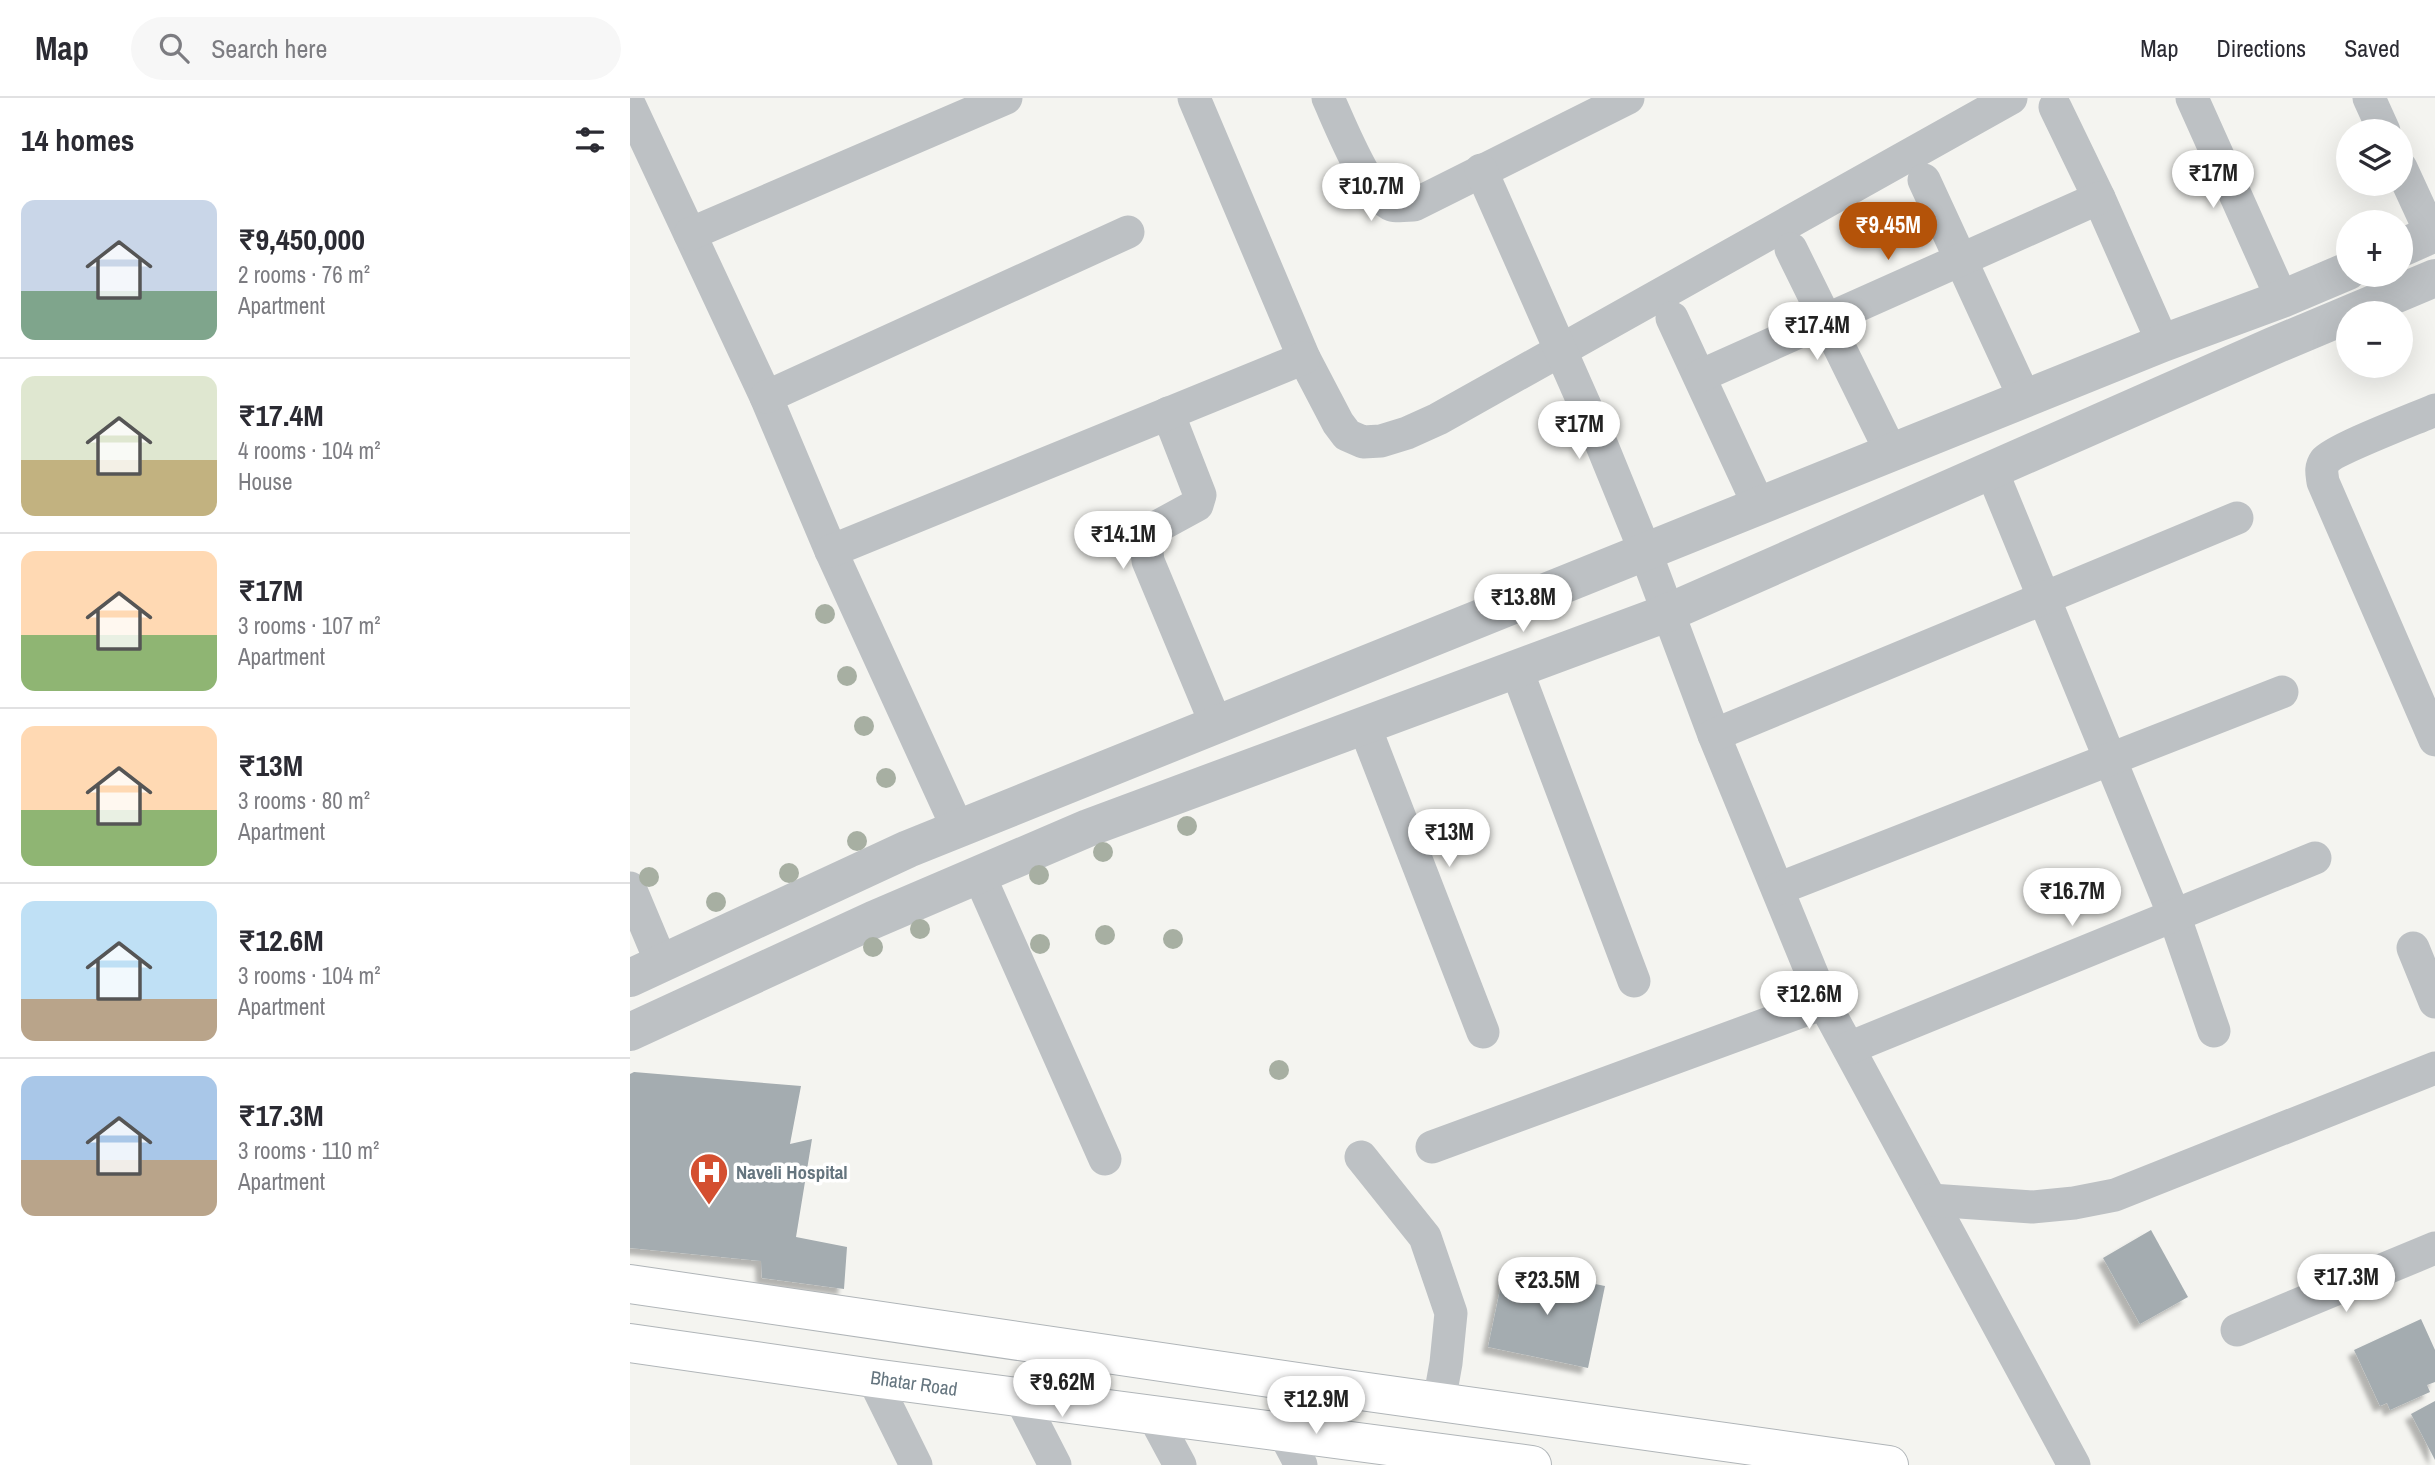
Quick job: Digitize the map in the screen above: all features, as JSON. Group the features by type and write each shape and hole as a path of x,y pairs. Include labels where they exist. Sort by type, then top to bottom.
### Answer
{"main road":[{"path":"630,1284 1889,1465"},
{"name":"Bhatar Road","path":"630,1343 1153,1415 1293,1449 1532,1465"}],"street":[{"path":"690,234 1006,98"},
{"path":"1194,98 1304,358 1338,423 1347,435 1363,442 1381,441 1438,419 2011,98"},
{"path":"1328,98 1362,171 1375,192 1392,205 1414,205 1628,98"},
{"path":"2192,98 2283,299"},
{"path":"2369,98 2379,119"},
{"path":"630,106 766,397 831,551 958,829"},
{"path":"2055,107 2099,198 2163,343"},
{"path":"1481,170 1645,551 1714,735 1824,1003 2074,1465"},
{"path":"1924,180 2025,398"},
{"path":"2410,196 2423,239"},
{"path":"1700,376 2099,198"},
{"path":"766,397 1128,232"},
{"path":"1791,249 1891,452"},
{"path":"630,888 646,970 908,849 2025,398 2336,276"},
{"path":"630,1032 873,920 1088,828 1667,612 2355,310 2435,278"},
{"path":"1672,318 1759,506"},
{"path":"831,551 1304,358"},
{"path":"2435,410 2338,452 2323,463 2321,470 2323,482 2435,740"},
{"path":"1168,413 1200,495 1197,505 1153,529 1146,543 1148,561 1216,724"},
{"path":"1991,469 2174,915 2214,1031"},
{"path":"1714,735 2237,518"},
{"path":"1516,668 1634,981"},
{"path":"1778,889 2282,692"},
{"path":"1364,725 1483,1032"},
{"path":"1849,1048 2315,858"},
{"path":"979,875 1105,1158"},
{"path":"2413,948 2435,1002"},
{"path":"1433,1147 1824,1003"},
{"path":"1931,1200 2032,1207 2115,1195 2435,1068"},
{"path":"1361,1157 1425,1237 1451,1313 1446,1363 1438,1402"},
{"path":"2237,1330 2435,1248"},
{"path":"873,1378 916,1465"},
{"path":"1020,1397 1055,1465"},
{"path":"1153,1415 1180,1465"}],"building":[{"path":"634,1072 801,1086 790,1144 812,1139 796,1237 847,1247 844,1289 762,1278 761,1261 630,1248 630,1074"},
{"path":"2151,1230 2188,1297 2140,1324 2103,1258"},
{"path":"1505,1266 1605,1286 1588,1368 1488,1347"},
{"path":"2421,1319 2435,1350 2435,1382 2427,1385 2430,1392 2390,1410 2387,1403 2380,1406 2354,1350"},
{"path":"2435,1401 2435,1460 2411,1414"}],"place":[{"name":"Naveli Hospital","path":"709,1206"}]}
